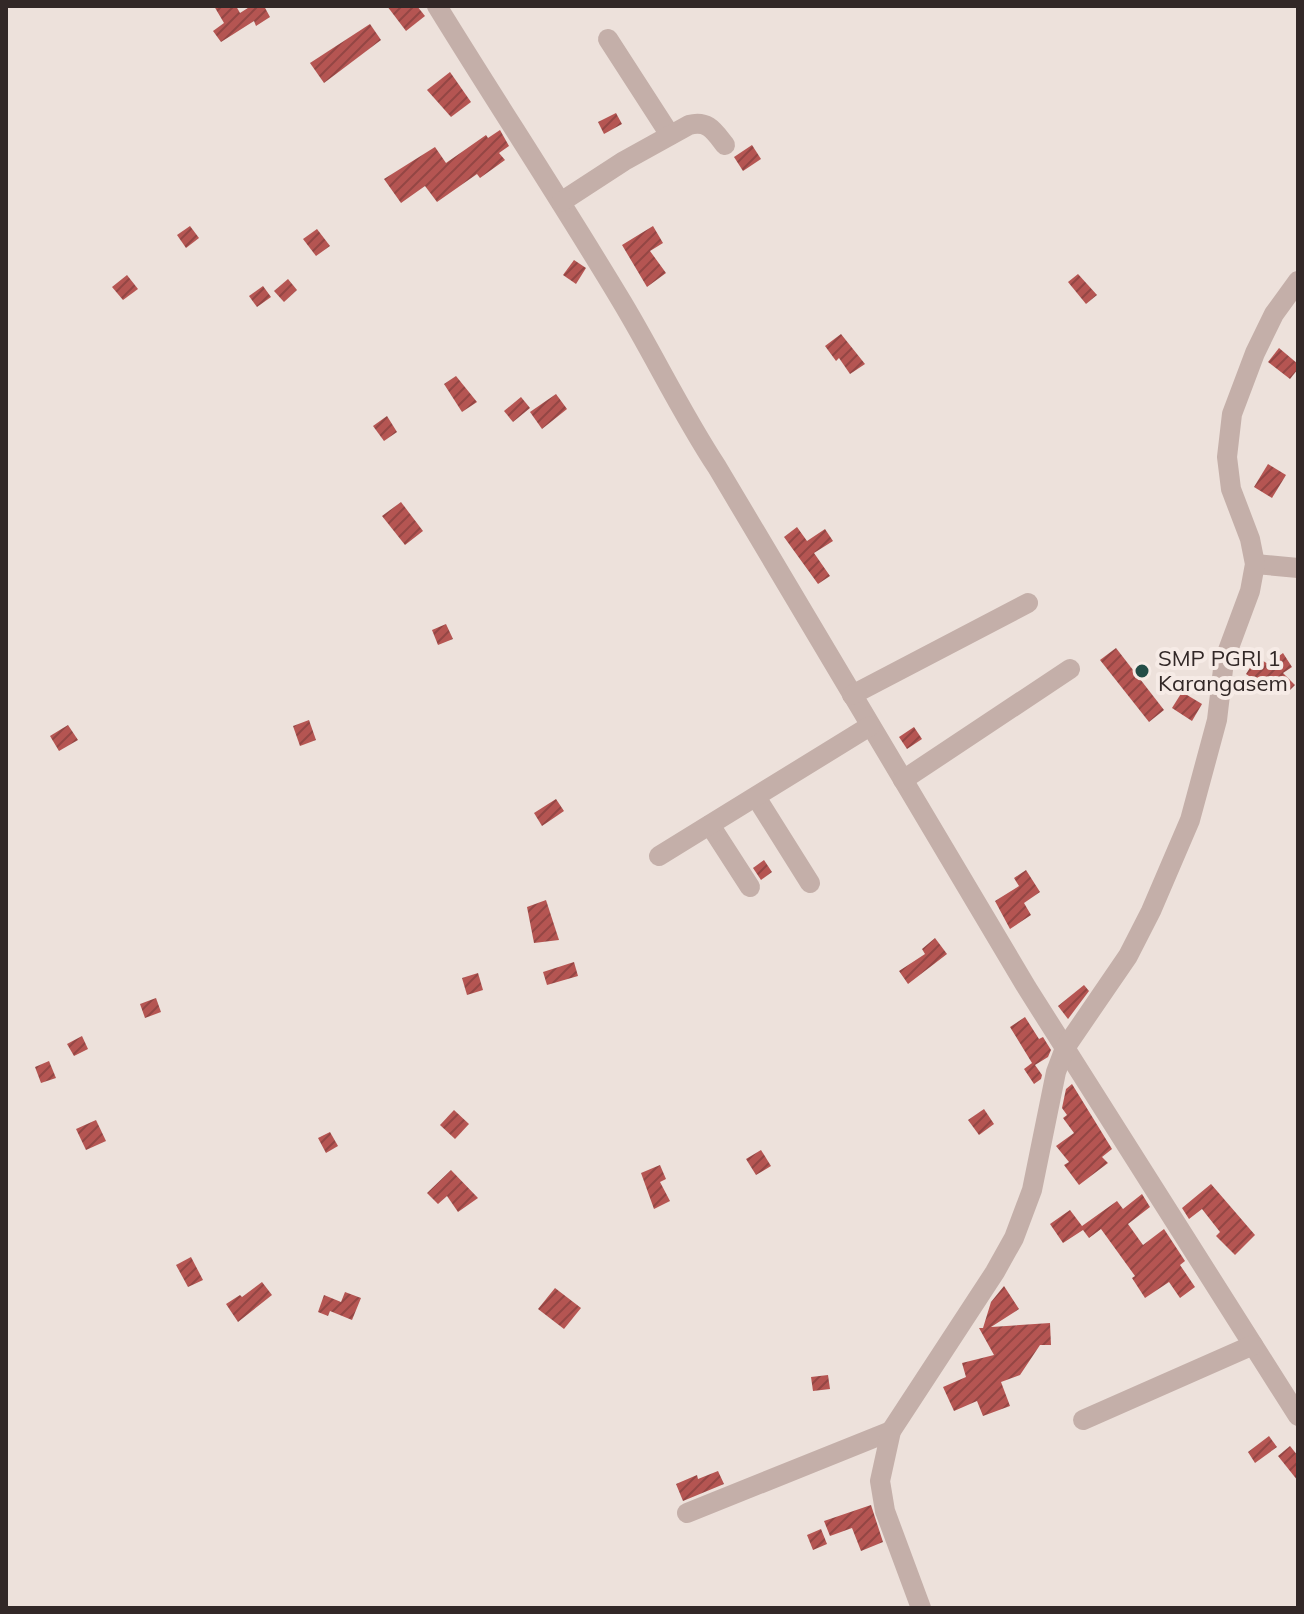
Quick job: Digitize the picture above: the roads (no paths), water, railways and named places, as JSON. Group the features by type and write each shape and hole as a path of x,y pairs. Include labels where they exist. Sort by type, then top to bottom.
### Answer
{"street":[{"path":"437,6 625,308 689,426 1065,1048 1298,1416"},
{"path":"608,39 670,135"},
{"path":"561,202 689,125 703,123 714,130 725,145"},
{"path":"921,1608 885,1511 880,1481 891,1431 1014,1238 1032,1190 1056,1072 1065,1048 1128,956 1190,820 1217,720 1224,661 1250,591 1255,564 1250,539 1231,489 1227,457 1232,414 1255,353 1274,314 1298,281"},
{"path":"1255,564 1298,568"},
{"path":"852,695 1028,603"},
{"path":"903,780 1070,669"},
{"path":"659,856 870,726"},
{"path":"756,797 810,883"},
{"path":"710,825 750,887"},
{"path":"1083,1420 1253,1345"},
{"path":"687,1513 891,1431"}],"place":[{"name":"SMP PGRI 1 Karangasem","path":"1142,671"}]}
